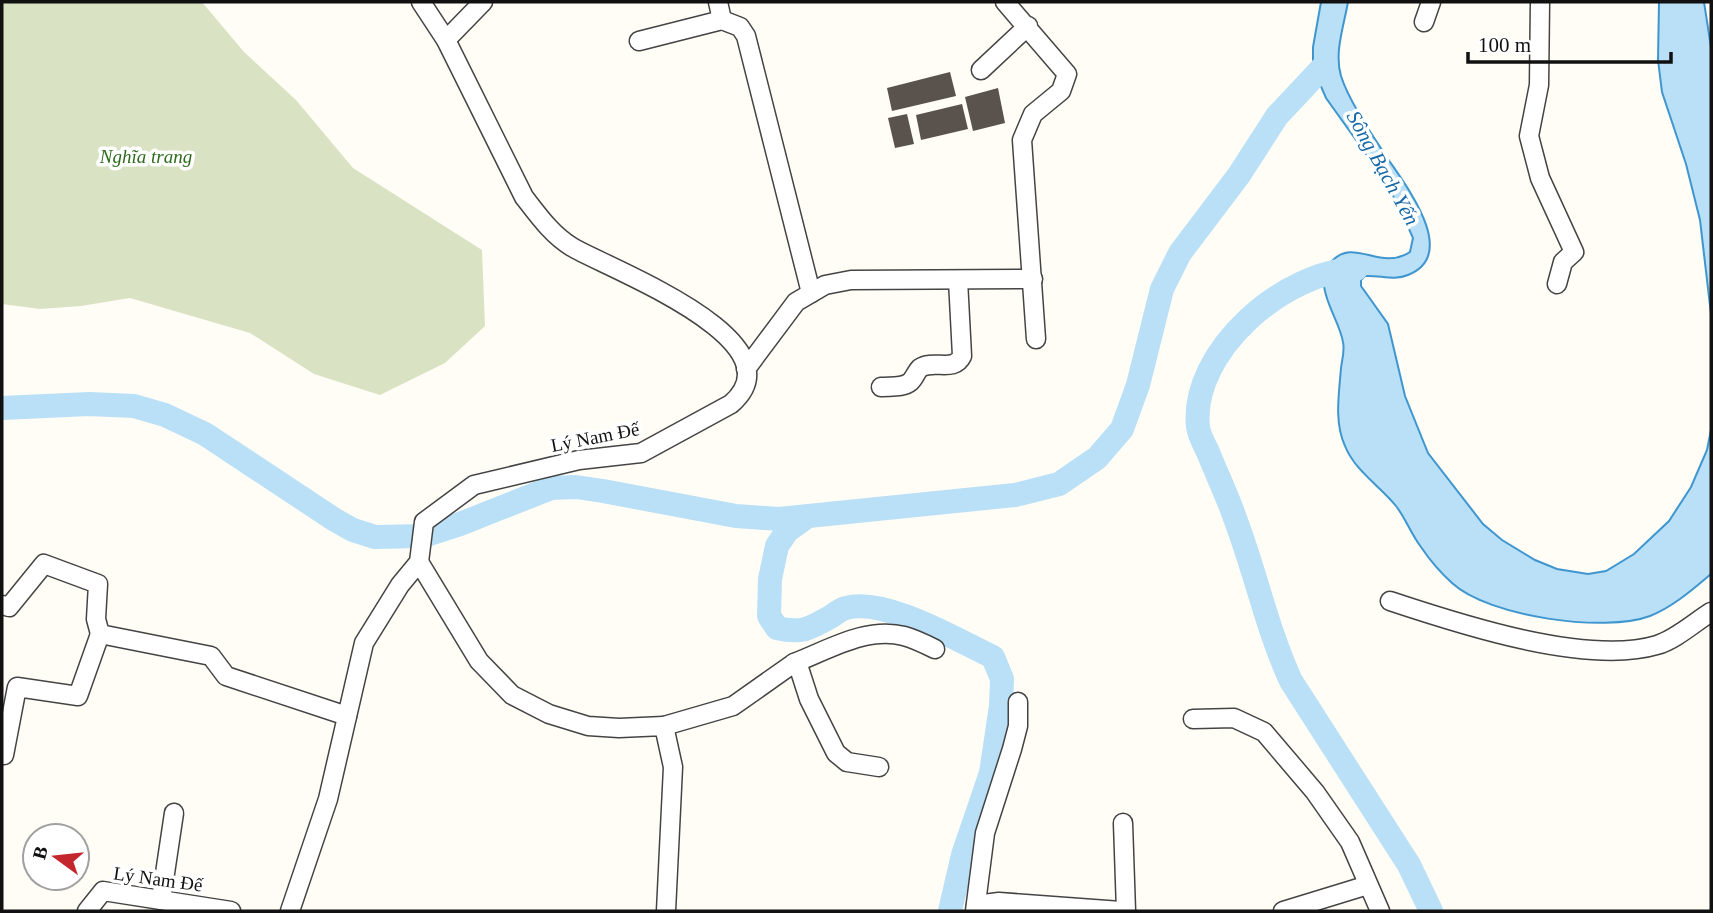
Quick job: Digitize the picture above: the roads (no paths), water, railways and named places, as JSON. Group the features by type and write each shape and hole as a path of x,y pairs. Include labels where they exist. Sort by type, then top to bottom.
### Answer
{"street":[{"path":"421,2 446,40 524,197 540,218 572,248 626,272 691,308 732,343 741,355 746,369"},
{"path":"446,40 483,2"},
{"path":"718,2 722,20"},
{"path":"1005,2 1067,74 1061,91 1032,114 1022,141 1037,339"},
{"path":"1424,22 1431,2"},
{"path":"1540,2 1539,85 1529,136 1540,178 1574,252 1563,262 1557,284"},
{"path":"639,41 722,20 740,27 746,36 811,293 825,285 851,280 1033,279"},
{"path":"981,70 1028,26"},
{"path":"881,387 904,386 920,369 959,362 962,356 958,279"},
{"name":"Lý Nam Đế","path":"419,562 424,522 474,485 579,460 641,453 731,404 740,396 745,386 746,369 796,302 811,293"},
{"path":"291,911 328,799 364,643 400,585 419,562 479,661 512,695 549,714 588,726 664,726 733,706 794,663 863,636 884,633 905,636 935,649"},
{"path":"2,605 9,607 44,564 97,584 96,619 100,634 78,696 17,687 4,755"},
{"path":"1390,601 1470,627 1569,648 1631,651 1660,645 1711,612"},
{"path":"100,634 211,656 226,676 347,716"},
{"path":"794,663 799,668 808,699 836,753 847,762 879,767"},
{"path":"1018,702 1018,726 1013,749 985,833 975,908 999,902 1124,911 1123,823"},
{"path":"1193,719 1234,718 1264,732 1315,792 1350,842 1380,911"},
{"path":"664,726 673,766 666,911"},
{"path":"161,900 174,813"},
{"path":"1283,911 1368,885"},
{"name":"Lý Nam Đế","path":"87,911 103,891 231,911"}],"water":[{"name":"Sông Bạch Yến","path":"1321,2 1348,2 1339,49 1341,76 1361,117 1414,200 1429,235 1429,251 1423,265 1408,275 1392,278 1365,276 1361,280 1361,286 1388,324 1405,396 1428,453 1483,524 1502,540 1535,560 1557,569 1588,574 1606,571 1634,554 1669,521 1691,487 1707,450 1711,430 1711,574 1667,608 1630,621 1577,622 1519,613 1469,595 1435,566 1396,506 1349,455 1338,418 1344,345 1325,291 1326,271 1331,262 1349,252 1377,257 1399,257 1410,252 1413,238 1399,206 1376,168 1326,98 1313,68 1313,47"},
{"path":"1659,2 1704,2 1711,47 1711,314 1700,220 1686,164 1662,92 1658,60"}],"waterway":[{"path":"2,408 89,404 134,406 165,415 205,434 335,520 353,530 375,537 423,536 551,488 576,487 736,516 779,519 1015,495 1059,484 1097,458 1122,429 1138,385 1162,289 1180,253 1239,175 1277,116 1324,66"},
{"path":"1356,269 1328,273 1300,284 1247,320 1226,344 1209,371 1200,398 1198,427 1233,512 1275,642 1291,681 1409,865 1431,911"},
{"path":"808,516 787,531 777,546 770,579 769,616 777,628 806,629 846,608 862,606 880,609 921,622 993,657 1002,679 1001,706 991,773 963,855 950,911"}],"park label":[{"name":"Nghĩa trang","path":"146,156"}]}
